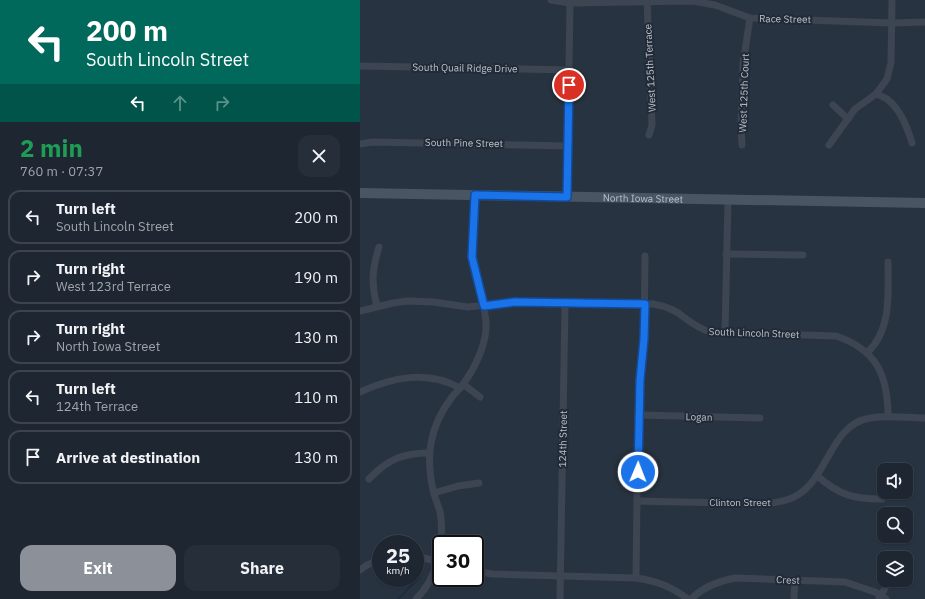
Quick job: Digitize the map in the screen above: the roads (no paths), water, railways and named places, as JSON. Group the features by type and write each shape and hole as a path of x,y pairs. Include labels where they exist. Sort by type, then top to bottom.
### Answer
{"street":[{"name":"Race Street","path":"551,0 570,3 647,1 715,2 750,18 892,23 925,22"},
{"path":"829,145 855,109 876,94 887,79 891,62 892,0"},
{"name":"West 125th Terrace","path":"647,1 652,125 649,135"},
{"path":"567,197 570,3"},
{"name":"West 125th Court","path":"742,145 741,128 743,64 750,18"},
{"name":"South Quail Ridge Drive","path":"360,66 570,70"},
{"path":"876,94 887,99 898,111 907,126 912,143"},
{"path":"833,106 848,119"},
{"name":"South Pine Street","path":"360,144 372,142 568,146"},
{"name":"North Iowa Street","path":"360,193 925,203"},
{"path":"440,535 439,510 431,474 430,453 433,433 439,418 452,396 461,386 477,362 486,332 484,306 472,257 475,195"},
{"path":"725,333 728,200"},
{"path":"377,306 373,292 372,277 374,263 379,247"},
{"path":"726,254 803,255"},
{"path":"636,578 638,415 644,339 645,256"},
{"path":"867,353 878,341 886,321 888,262"},
{"name":"South Lincoln Street","path":"360,311 393,303 422,301 460,307 515,302 653,304 671,309 704,331 725,333 836,336 850,341 867,353 881,370 888,394 888,417"},
{"name":"124th Street","path":"560,599 564,303"},
{"path":"360,392 386,382 412,378 432,378 461,386 480,397"},
{"name":"Logan","path":"638,415 760,418"},
{"name":"Clinton Street","path":"638,501 773,503 793,497 804,491 817,476 837,440 853,425 870,418 925,418"},
{"path":"369,479 384,464 403,455 430,453"},
{"path":"817,476 843,494 863,499 877,499"},
{"path":"434,493 458,486 479,483"},
{"path":"360,570 372,563"},
{"path":"484,573 648,579 674,588 688,599"},
{"path":"416,599 422,593 432,575"},
{"name":"Crest","path":"691,599 705,588 722,580 735,578 845,582 875,592 882,598"},
{"path":"794,599 795,580"},
{"path":"882,598 886,587"}],"waterway":[{"path":"398,599 410,587"}]}
